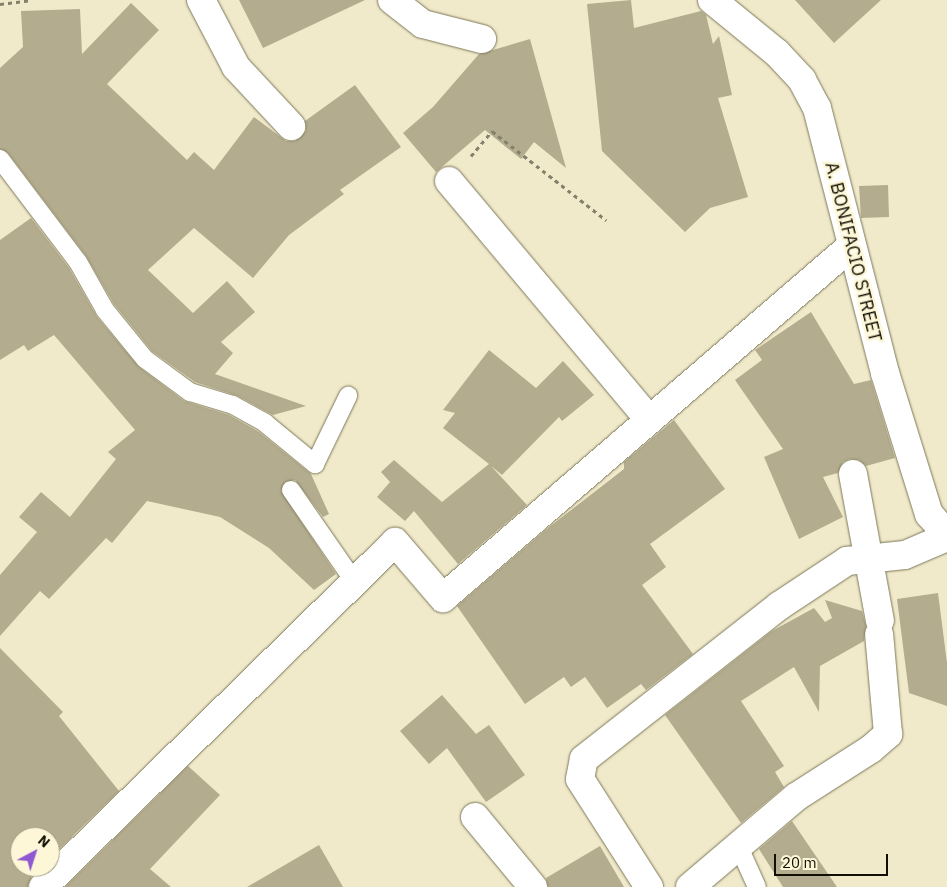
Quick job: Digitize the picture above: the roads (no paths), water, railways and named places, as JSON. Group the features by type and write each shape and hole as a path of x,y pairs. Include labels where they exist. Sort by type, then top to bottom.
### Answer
{"street":[{"path":"200,0 236,67 291,126"},
{"path":"392,0 423,24 482,39"},
{"name":"A. BONIFACIO STREET","path":"712,0 777,52 802,80 817,108 850,247 885,373 929,514 947,536"},
{"path":"449,181 649,419"},
{"path":"43,887 395,542 443,598 850,247"},
{"path":"690,887 796,797 871,749 888,734 880,628 870,556 853,474"},
{"path":"649,887 580,779 584,759 779,606 847,561 870,556 904,555 947,536"},
{"path":"475,817 533,887"}],"lane":[{"path":"0,159 78,262 105,310 145,359 190,392 233,405 265,423 315,464 348,396"},
{"path":"291,490 354,581"},
{"path":"738,845 757,887"}]}
